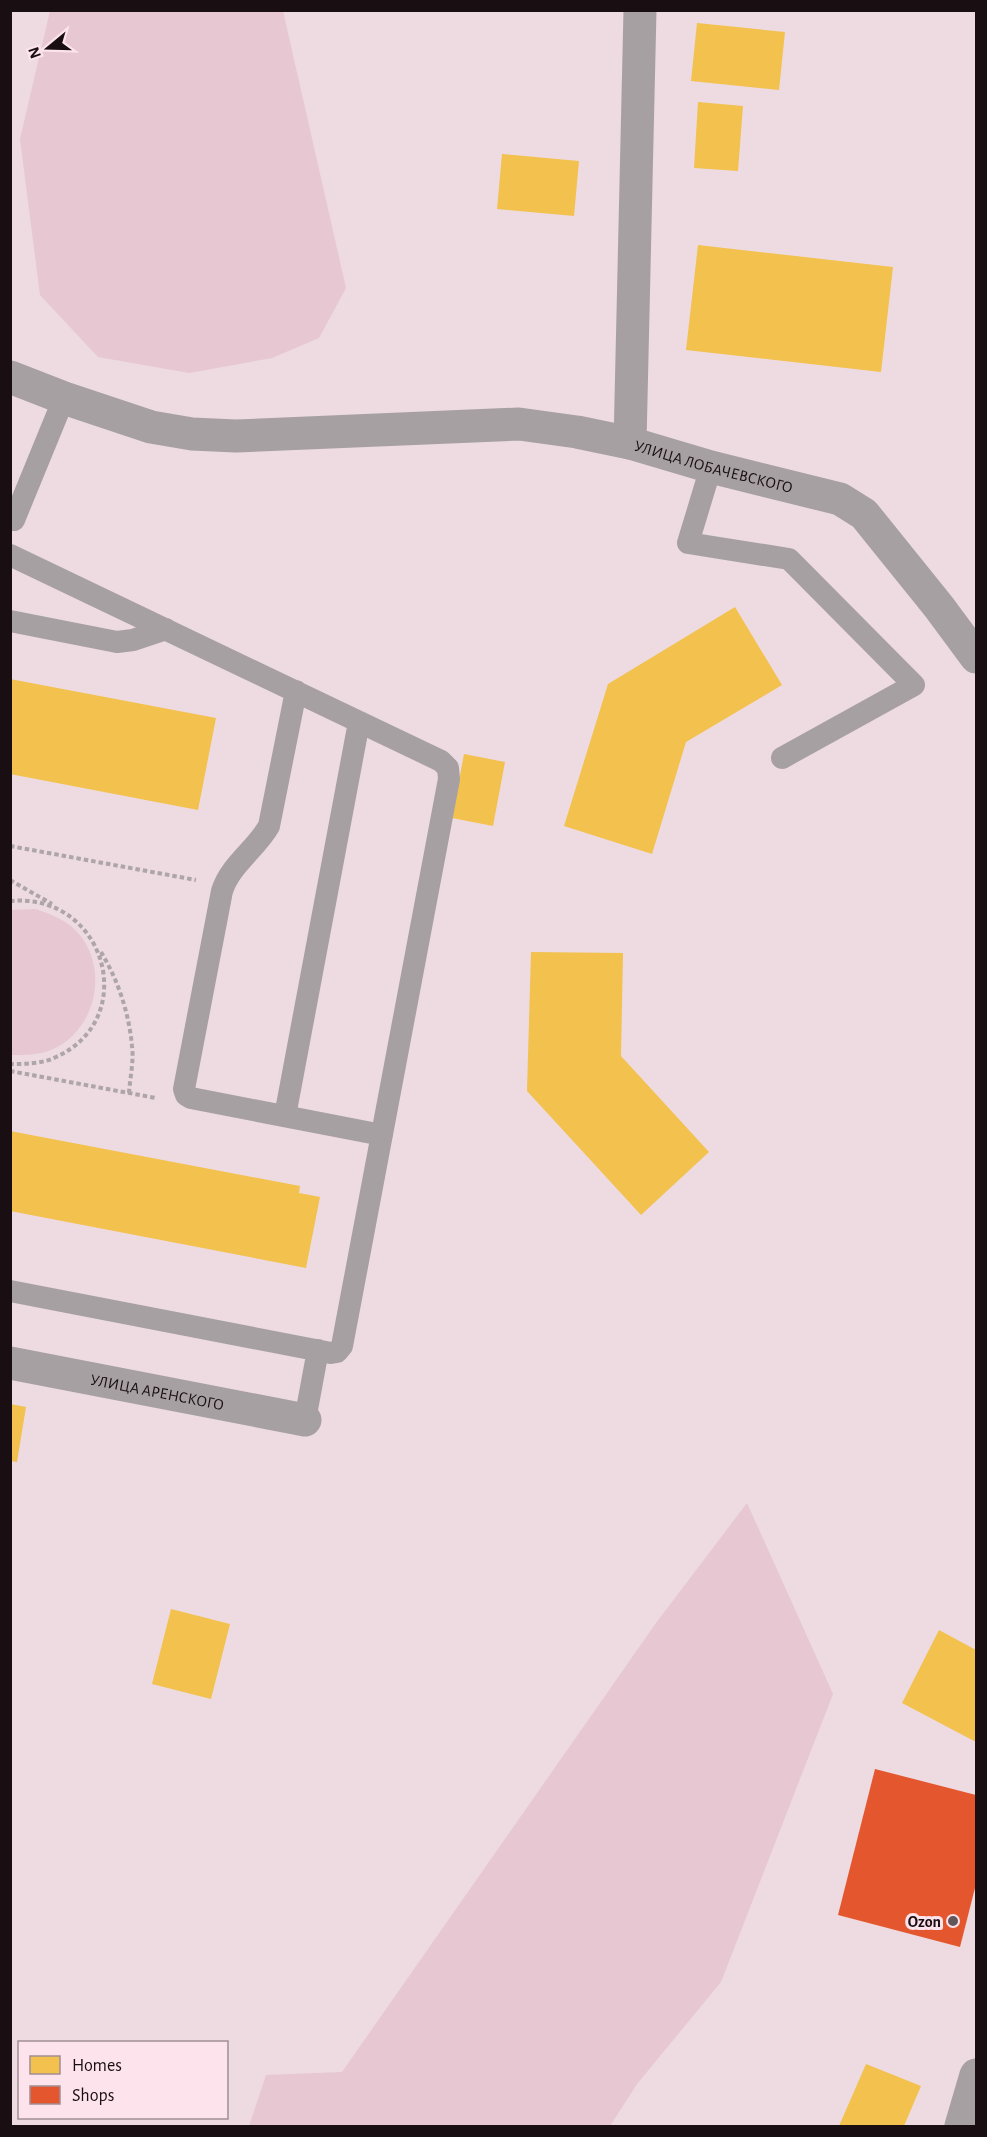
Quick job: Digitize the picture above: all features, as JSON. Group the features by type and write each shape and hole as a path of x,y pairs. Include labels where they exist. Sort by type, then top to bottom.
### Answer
{"street":[{"name":"УЛИЦА ЛОБАЧЕВСКОГО","path":"640,10 630,443 711,467 840,499 864,514 976,657"},
{"path":"10,377 151,427 192,434 236,436 519,424 577,432 630,443"},
{"name":"УЛИЦА АРЕНСКОГО","path":"10,1363 305,1420"},
{"path":"961,2127 976,2075"}],"lane":[{"path":"14,520 64,398"},
{"path":"711,467 688,543 789,559 914,684 782,758"},
{"path":"10,555 441,761 448,768 449,779 342,1346 338,1352 331,1353 10,1291"},
{"path":"10,621 117,642 133,640 166,629"},
{"path":"296,692 269,826 224,885 184,1089 190,1098 382,1135"},
{"path":"285,1116 359,722"},
{"path":"305,1420 318,1350"}],"path":[{"path":"10,846 224,885"},
{"path":"10,880 78,921 93,939 111,968 124,1004 132,1047 129,1093"},
{"path":"10,900 36,901 58,908"},
{"path":"10,1064 32,1064 55,1058 75,1046 91,1028 101,1007 105,984 102,960 93,939"},
{"path":"10,1071 170,1100 186,1095"}],"shaded area":[{"path":"50,11 283,11 346,288 319,338 272,358 189,373 98,357 40,295 20,139"},
{"path":"35,909 68,924 84,941 92,958 95,976 94,994 89,1011 80,1027 67,1040 46,1052 11,1055 11,910"},
{"path":"747,1503 833,1694 721,1982 637,2084 610,2126 249,2126 266,2075 342,2072 656,1623"}],"building: Homes":[{"path":"697,23 785,32 779,90 691,81"},
{"path":"698,102 743,106 738,171 694,168"},
{"path":"502,154 579,161 574,216 497,209"},
{"path":"698,245 893,267 881,372 686,350"},
{"path":"735,607 782,685 686,742 652,854 564,826 608,684"},
{"path":"10,679 216,718 198,810 10,774"},
{"path":"464,754 505,762 493,826 452,818"},
{"path":"531,952 623,953 621,1056 709,1152 641,1215 527,1091"},
{"path":"10,1131 300,1186 299,1193 320,1197 306,1268 10,1211"},
{"path":"10,1404 26,1407 17,1462 10,1461"},
{"path":"171,1609 230,1624 211,1699 152,1684"},
{"path":"939,1630 976,1650 976,1742 902,1703"},
{"path":"866,2064 921,2086 904,2126 839,2126"}],"building: Shops":[{"path":"875,1769 976,1795 976,1884 960,1947 838,1915"}],"place":[{"name":"Ozon","path":"953,1921"}]}
